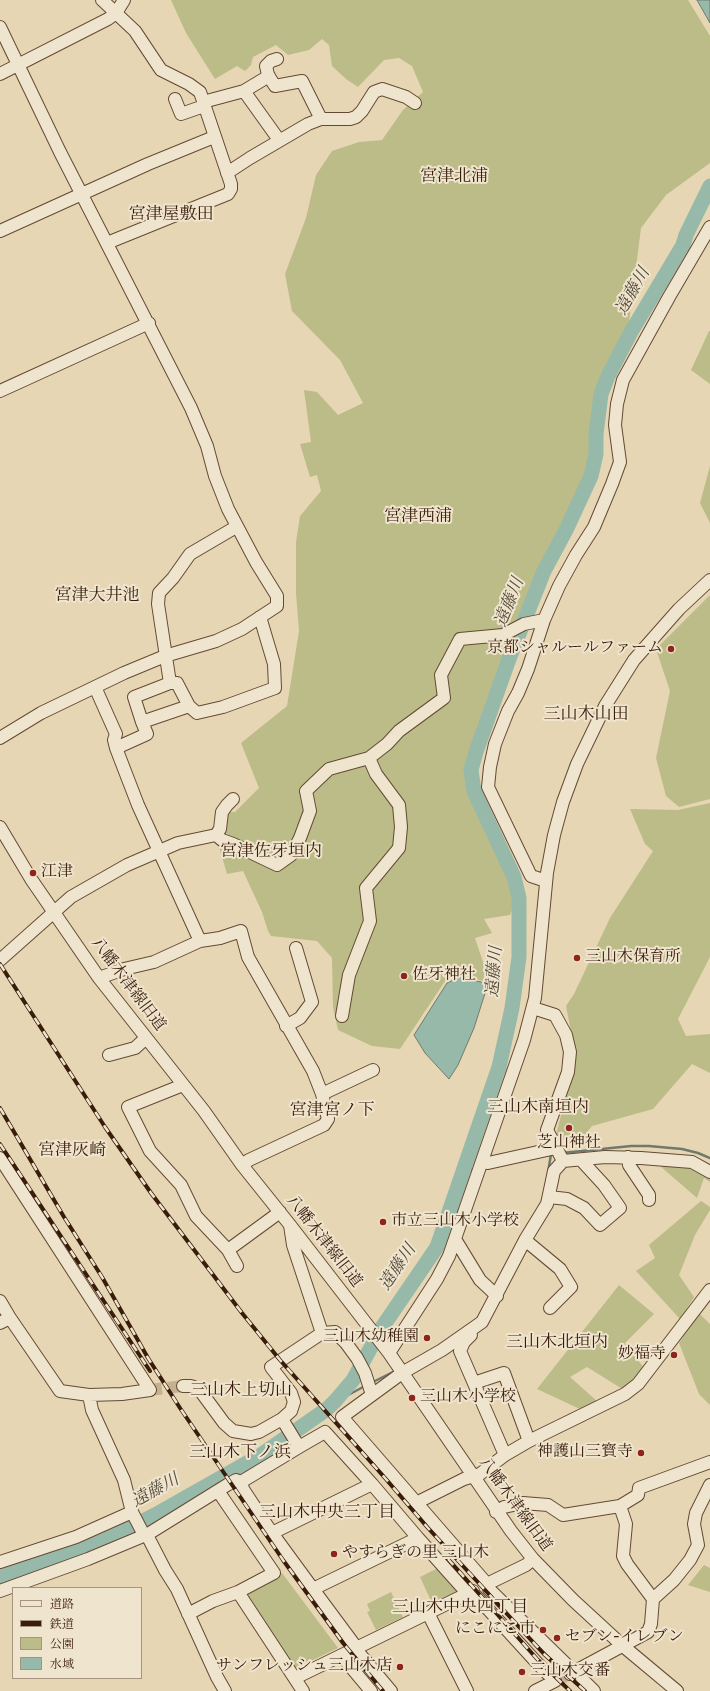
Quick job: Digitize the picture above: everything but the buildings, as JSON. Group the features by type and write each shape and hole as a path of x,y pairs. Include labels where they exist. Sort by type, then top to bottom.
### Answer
{"street":[{"path":"102,0 112,16 135,31 161,70 189,84 200,92 231,184 231,189 228,194 107,243"},
{"path":"0,74 112,16 124,0"},
{"path":"0,27 18,66 191,408 209,452 215,476 236,527 277,596 277,606 242,629 216,642 165,656 124,672 41,713 0,738"},
{"path":"277,58 266,66 269,76 275,86 302,81 321,119"},
{"path":"175,99 181,114 204,104 244,91 269,76"},
{"path":"228,173 279,140 308,124 321,119 350,119 356,117 362,111 374,92 382,89 406,97 415,103"},
{"path":"244,91 279,140"},
{"path":"0,231 82,193 214,137"},
{"path":"546,880 531,876 488,786 495,744 508,711 518,693 528,669 544,620 559,586 594,526 615,477 620,462 616,425 617,404 623,380 710,227"},
{"path":"0,391 149,323"},
{"path":"170,683 158,604 159,593 173,578 190,554 236,527"},
{"path":"386,1349 437,1279 455,1239 524,1040 533,1008 539,970 546,880 554,834 576,764 605,706 634,660 679,609 710,580"},
{"path":"116,748 147,734 134,697 170,683 177,683 189,706 197,713 223,707 276,688 274,664 260,617"},
{"path":"216,835 222,840 277,865 291,855 300,838 310,812 306,791 329,768 369,758 387,744 399,731 444,698 441,675 460,640 503,635 524,624 544,620"},
{"path":"94,687 116,734 114,740 116,748 138,805 160,850 200,941"},
{"path":"142,722 189,706"},
{"path":"342,1016 349,975 370,921 366,888 399,848 401,827 399,805 376,774 369,758"},
{"path":"0,960 71,897 126,865 178,843 216,835 220,829 222,812 233,799"},
{"name":"八幡木津線旧道","path":"0,827 31,879 99,978 184,1085 242,1165 290,1224 386,1349 496,1512 533,1559 623,1646 677,1691"},
{"path":"99,978 124,969 154,962 200,941 220,938 241,931 248,957 313,1071 322,1094 328,1119 324,1125 261,1154 242,1165"},
{"path":"286,1026 300,1018 312,1002 296,948"},
{"path":"533,1008 555,1015 566,1035 570,1052 568,1072 548,1130 560,1154 554,1171 547,1204 525,1240 497,1296 482,1322 442,1350 402,1373 342,1417 488,1587 594,1691"},
{"path":"109,1055 135,1048 146,1038"},
{"path":"322,1094 373,1070"},
{"path":"184,1085 128,1107 150,1151 181,1185 196,1216 228,1250 237,1266"},
{"path":"482,1161 488,1163 560,1154 581,1160 605,1157 628,1157 692,1162 710,1172"},
{"path":"628,1157 629,1165 649,1194 649,1200"},
{"path":"0,1158 150,1390 122,1394 89,1395 60,1391 5,1320 0,1301"},
{"path":"549,1197 568,1199 584,1208 600,1225 620,1208 604,1185 581,1160"},
{"path":"228,1250 280,1212"},
{"path":"290,1224 293,1245 322,1333"},
{"path":"455,1239 480,1280 497,1296"},
{"path":"525,1240 560,1269 571,1287 550,1308"},
{"path":"416,1503 480,1474 505,1454 528,1441 625,1394 638,1384 708,1295"},
{"path":"471,1330 471,1335 464,1342 460,1352 505,1454"},
{"path":"183,1386 191,1386 199,1389 224,1423 233,1431 251,1434 259,1432 291,1411 294,1402 291,1393 271,1367 322,1333 335,1332 346,1343 357,1358 365,1374 372,1395"},
{"path":"474,1383 504,1373 528,1441"},
{"path":"89,1395 92,1410 124,1480 133,1513 177,1589 217,1677 225,1691"},
{"path":"282,1418 299,1446"},
{"path":"0,1591 88,1559 144,1533 236,1480 241,1482 299,1446 325,1432 418,1538 552,1677 536,1691"},
{"path":"496,1512 504,1507 523,1503 548,1505 563,1515 620,1506 638,1495 639,1488 708,1463 710,1478"},
{"path":"241,1482 243,1489 272,1533 357,1650 391,1691"},
{"path":"272,1533 372,1484"},
{"path":"653,1599 674,1580 690,1560 698,1545 694,1524 696,1513 710,1485"},
{"path":"188,1614 238,1592 274,1572 218,1491"},
{"path":"573,1672 648,1632 652,1617 653,1599 627,1564 623,1556 626,1524 620,1506"},
{"path":"0,1562 76,1537 133,1513"},
{"path":"313,1589 418,1538"},
{"path":"488,1587 526,1565 533,1559"},
{"path":"238,1592 304,1691"},
{"path":"294,1678 357,1650 428,1613 472,1594"},
{"path":"428,1613 467,1691"},
{"path":"345,1660 371,1691"}],"green space":[{"path":"171,0 688,0 710,36 710,163 666,195 641,228 629,322 595,395 592,453 587,476 568,518 535,582 504,658 467,767 472,795 511,879 515,902 510,915 484,919 492,933 475,938 490,983 459,974 445,981 400,1049 372,1046 338,1030 333,1007 332,958 317,941 271,936 262,912 243,871 227,874 220,850 222,812 235,812 259,788 241,743 287,706 299,631 296,593 296,542 300,516 321,491 317,475 310,477 300,444 311,442 304,390 317,392 338,415 363,403 340,360 292,311 285,274 306,218 316,175 332,151 359,142 382,140 403,110 423,92 412,66 399,58 384,60 358,87 346,79 332,66 329,45 322,39 309,50 288,55 276,45 253,57 251,65 245,71 237,66 215,79 186,33"},
{"path":"710,331 710,384 691,370"},
{"path":"710,466 710,523 700,503"},
{"path":"710,595 710,799 679,807 666,796 656,758 670,691 656,649"},
{"path":"710,803 710,957 678,1019 686,1036 710,1034 710,1073 692,1064 653,1109 592,1126 580,1140 555,1139 576,1057 566,1006 574,994 610,918 653,851 645,844 630,809 678,810"},
{"path":"652,1159 689,1166 710,1176 710,1182 704,1178 697,1198"},
{"path":"701,1201 710,1207 710,1210 695,1235 679,1275 694,1297 680,1319 636,1271 655,1258 649,1245"},
{"path":"619,1285 654,1314 625,1343 644,1368 624,1390 587,1367 570,1377 598,1402 582,1410 537,1389"},
{"path":"699,1313 710,1324 710,1405 699,1394 679,1343"},
{"path":"704,1565 710,1568 710,1592 688,1585"},
{"path":"440,1567 457,1587 456,1592 432,1603 420,1577"},
{"path":"282,1573 338,1648 296,1668 291,1667 243,1596 245,1590"},
{"path":"391,1592 403,1617 376,1630 367,1612 370,1611 367,1604"}],"water":[{"path":"697,0 710,0 710,23"},
{"path":"460,977 485,983 487,987 474,1028 458,1065 449,1079 425,1053 414,1035 447,983"}],"waterway":[{"name":"遠藤川","path":"0,1577 118,1534 155,1515 261,1455 327,1409 353,1380 381,1329 437,1247 499,1067 512,1008 519,957 519,898 514,877 474,791 471,770 509,659 544,571 566,530 591,476 596,454 596,434 601,394 608,376 631,332 683,245 686,235 710,186"},
{"path":"562,1153 631,1146 649,1146 682,1149 710,1158"},
{"path":"548,1173 551,1154"},
{"path":"464,1170 475,1169"},
{"path":"371,1383 395,1371"},
{"path":"335,1402 365,1386"}],"tunnel":[{"path":"150,1390 183,1386"},
{"path":"555,1681 570,1674"}],"railway":[{"path":"0,964 105,1127 151,1193 242,1313 280,1360 428,1528 544,1654 585,1691"},
{"path":"0,1108 64,1217 102,1277 148,1358 180,1408 283,1560 343,1643 383,1691"},
{"path":"0,1144 150,1371"},
{"path":"448,1559 538,1660 570,1691"}],"place":[{"name":"京都シャルールファーム","path":"671,649"},
{"name":"江津","path":"33,873"},
{"name":"三山木保育所","path":"577,958"},
{"name":"佐牙神社","path":"404,976"},
{"name":"芝山神社","path":"569,1128"},
{"name":"市立三山木小学校","path":"383,1222"},
{"name":"三山木幼稚園","path":"427,1338"},
{"name":"妙福寺","path":"674,1355"},
{"name":"三山木小学校","path":"412,1398"},
{"name":"神護山三寳寺","path":"641,1453"},
{"name":"やすらぎの里 三山木","path":"334,1554"},
{"name":"にこにこ市","path":"543,1630"},
{"name":"セブン-イレブン","path":"557,1638"},
{"name":"サンフレッシュ三山木店","path":"400,1667"},
{"name":"三山木交番","path":"522,1672"}],"district":[{"name":"宮津北浦","path":"454,178"},
{"name":"宮津屋敷田","path":"171,216"},
{"name":"宮津西浦","path":"418,518"},
{"name":"宮津大井池","path":"97,597"},
{"name":"三山木山田","path":"586,716"},
{"name":"宮津佐牙垣内","path":"271,853"},
{"name":"三山木南垣内","path":"538,1109"},
{"name":"宮津宮ノ下","path":"332,1112"},
{"name":"宮津灰崎","path":"72,1152"},
{"name":"三山木北垣内","path":"557,1344"},
{"name":"三山木上切山","path":"241,1392"},
{"name":"三山木下ノ浜","path":"240,1454"},
{"name":"三山木中央三丁目","path":"327,1514"},
{"name":"三山木中央四丁目","path":"460,1609"}]}
